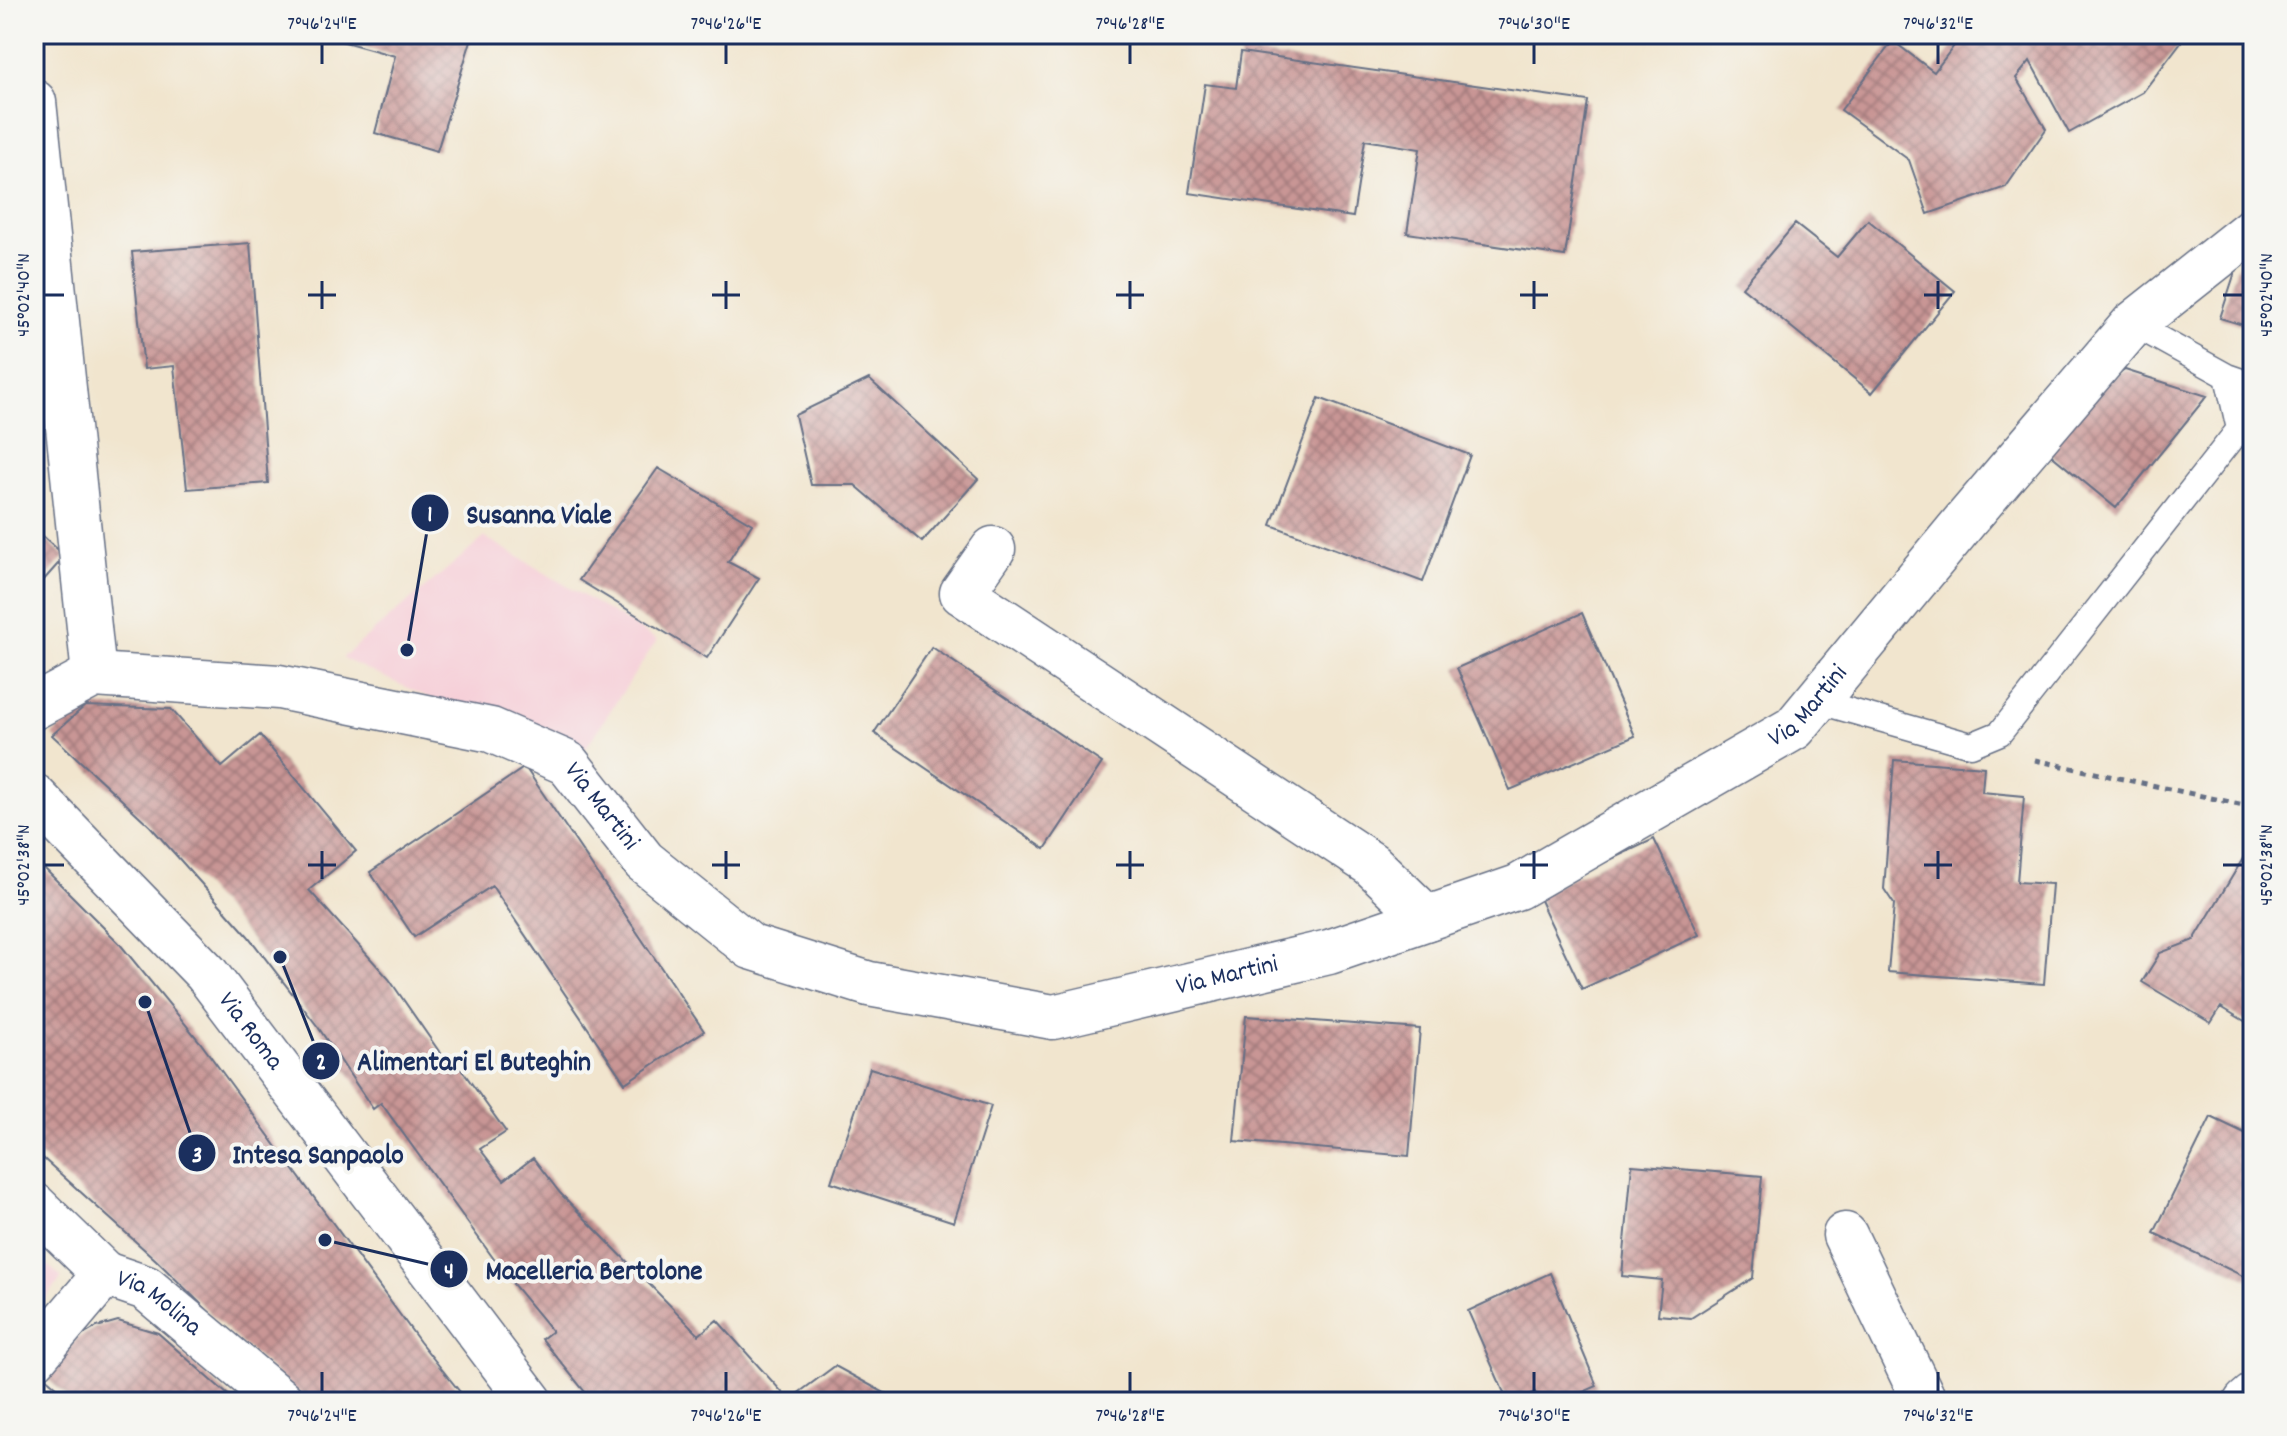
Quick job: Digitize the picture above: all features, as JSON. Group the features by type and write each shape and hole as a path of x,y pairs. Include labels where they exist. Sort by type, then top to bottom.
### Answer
{"street":[{"path":"34,102 94,675 34,707"},
{"name":"Via Martini","path":"94,675 279,687 491,730 567,763 644,861 751,947 869,984 1053,1017 1329,952 1518,887 1794,728 2133,324 2253,229"},
{"path":"993,549 962,593 1371,864 1427,918"},
{"name":"Via Roma","path":"34,796 206,973 531,1402"},
{"name":"Via Molina","path":"36,1210 105,1274 146,1288 282,1402"},
{"path":"1845,1235 1925,1402"},
{"path":"34,1358 105,1274"},
{"path":"2246,1402 2253,1396"}],"lane":[{"path":"2133,324 2227,376 2253,385"},
{"path":"1816,701 1971,745 2000,733 2239,429 2227,376"}],"path":[{"path":"1971,745 2253,807"}],"shaded area":[{"path":"485,537 657,640 575,764 342,658"},
{"path":"34,1253 62,1278 34,1313"}],"building":[{"path":"316,34 473,34 437,151 375,133 395,56"},
{"path":"1963,34 2187,34 2143,92 2069,133 2030,61 2016,78 2046,129 2006,187 1928,214 1909,160 1841,110 1893,41 1934,72"},
{"path":"1241,52 1588,101 1565,256 1407,233 1420,149 1365,140 1353,217 1189,193 1205,84 1236,88"},
{"path":"1868,220 1955,291 1872,393 1742,287 1795,224 1837,257"},
{"path":"250,243 268,483 187,489 174,366 144,369 132,252"},
{"path":"2253,254 2253,328 2220,318 2237,266"},
{"path":"2125,370 2207,396 2116,508 2044,449 2093,390"},
{"path":"869,379 978,479 922,542 855,485 811,485 795,415"},
{"path":"1319,398 1470,455 1423,582 1271,525"},
{"path":"658,468 752,524 728,562 759,578 707,658 579,580"},
{"path":"34,528 65,556 34,591"},
{"path":"1582,613 1635,736 1510,790 1457,668"},
{"path":"932,647 1102,763 1045,849 874,733"},
{"path":"85,706 171,709 222,767 260,735 356,851 309,890 389,979 445,1060 452,1056 506,1132 480,1149 504,1180 533,1158 560,1193 699,1335 717,1320 789,1400 835,1366 901,1402 593,1402 542,1339 552,1331 504,1273 381,1103 373,1109 318,1027 248,936 150,826 52,735"},
{"path":"1894,760 1984,767 1982,792 2024,796 2017,882 2052,884 2044,984 1888,972 1894,904 1884,889"},
{"path":"525,767 704,1031 625,1083 492,886 414,937 370,872"},
{"path":"1654,839 1699,935 1582,989 1537,894"},
{"path":"2244,857 2253,863 2253,1026 2221,1007 2211,1023 2142,982 2160,953 2194,940"},
{"path":"34,858 119,943 200,1042 420,1342 468,1402 310,1402 243,1345 156,1260 34,1150"},
{"path":"1246,1016 1420,1029 1409,1156 1234,1141"},
{"path":"870,1068 991,1106 954,1222 831,1182"},
{"path":"2211,1117 2253,1137 2253,1281 2154,1233"},
{"path":"1632,1165 1762,1176 1753,1278 1691,1318 1658,1315 1662,1280 1622,1276"},
{"path":"1550,1273 1597,1386 1561,1402 1540,1402 1535,1392 1516,1402 1508,1402 1468,1311"},
{"path":"118,1321 158,1333 236,1402 74,1402 44,1376 78,1338 97,1327"}],"place":[{"name":"Susanna Viale","path":"407,650"},
{"name":"Alimentari El Buteghin","path":"280,957"},
{"name":"Intesa Sanpaolo","path":"145,1002"},
{"name":"Macelleria Bertolone","path":"325,1240"}]}
